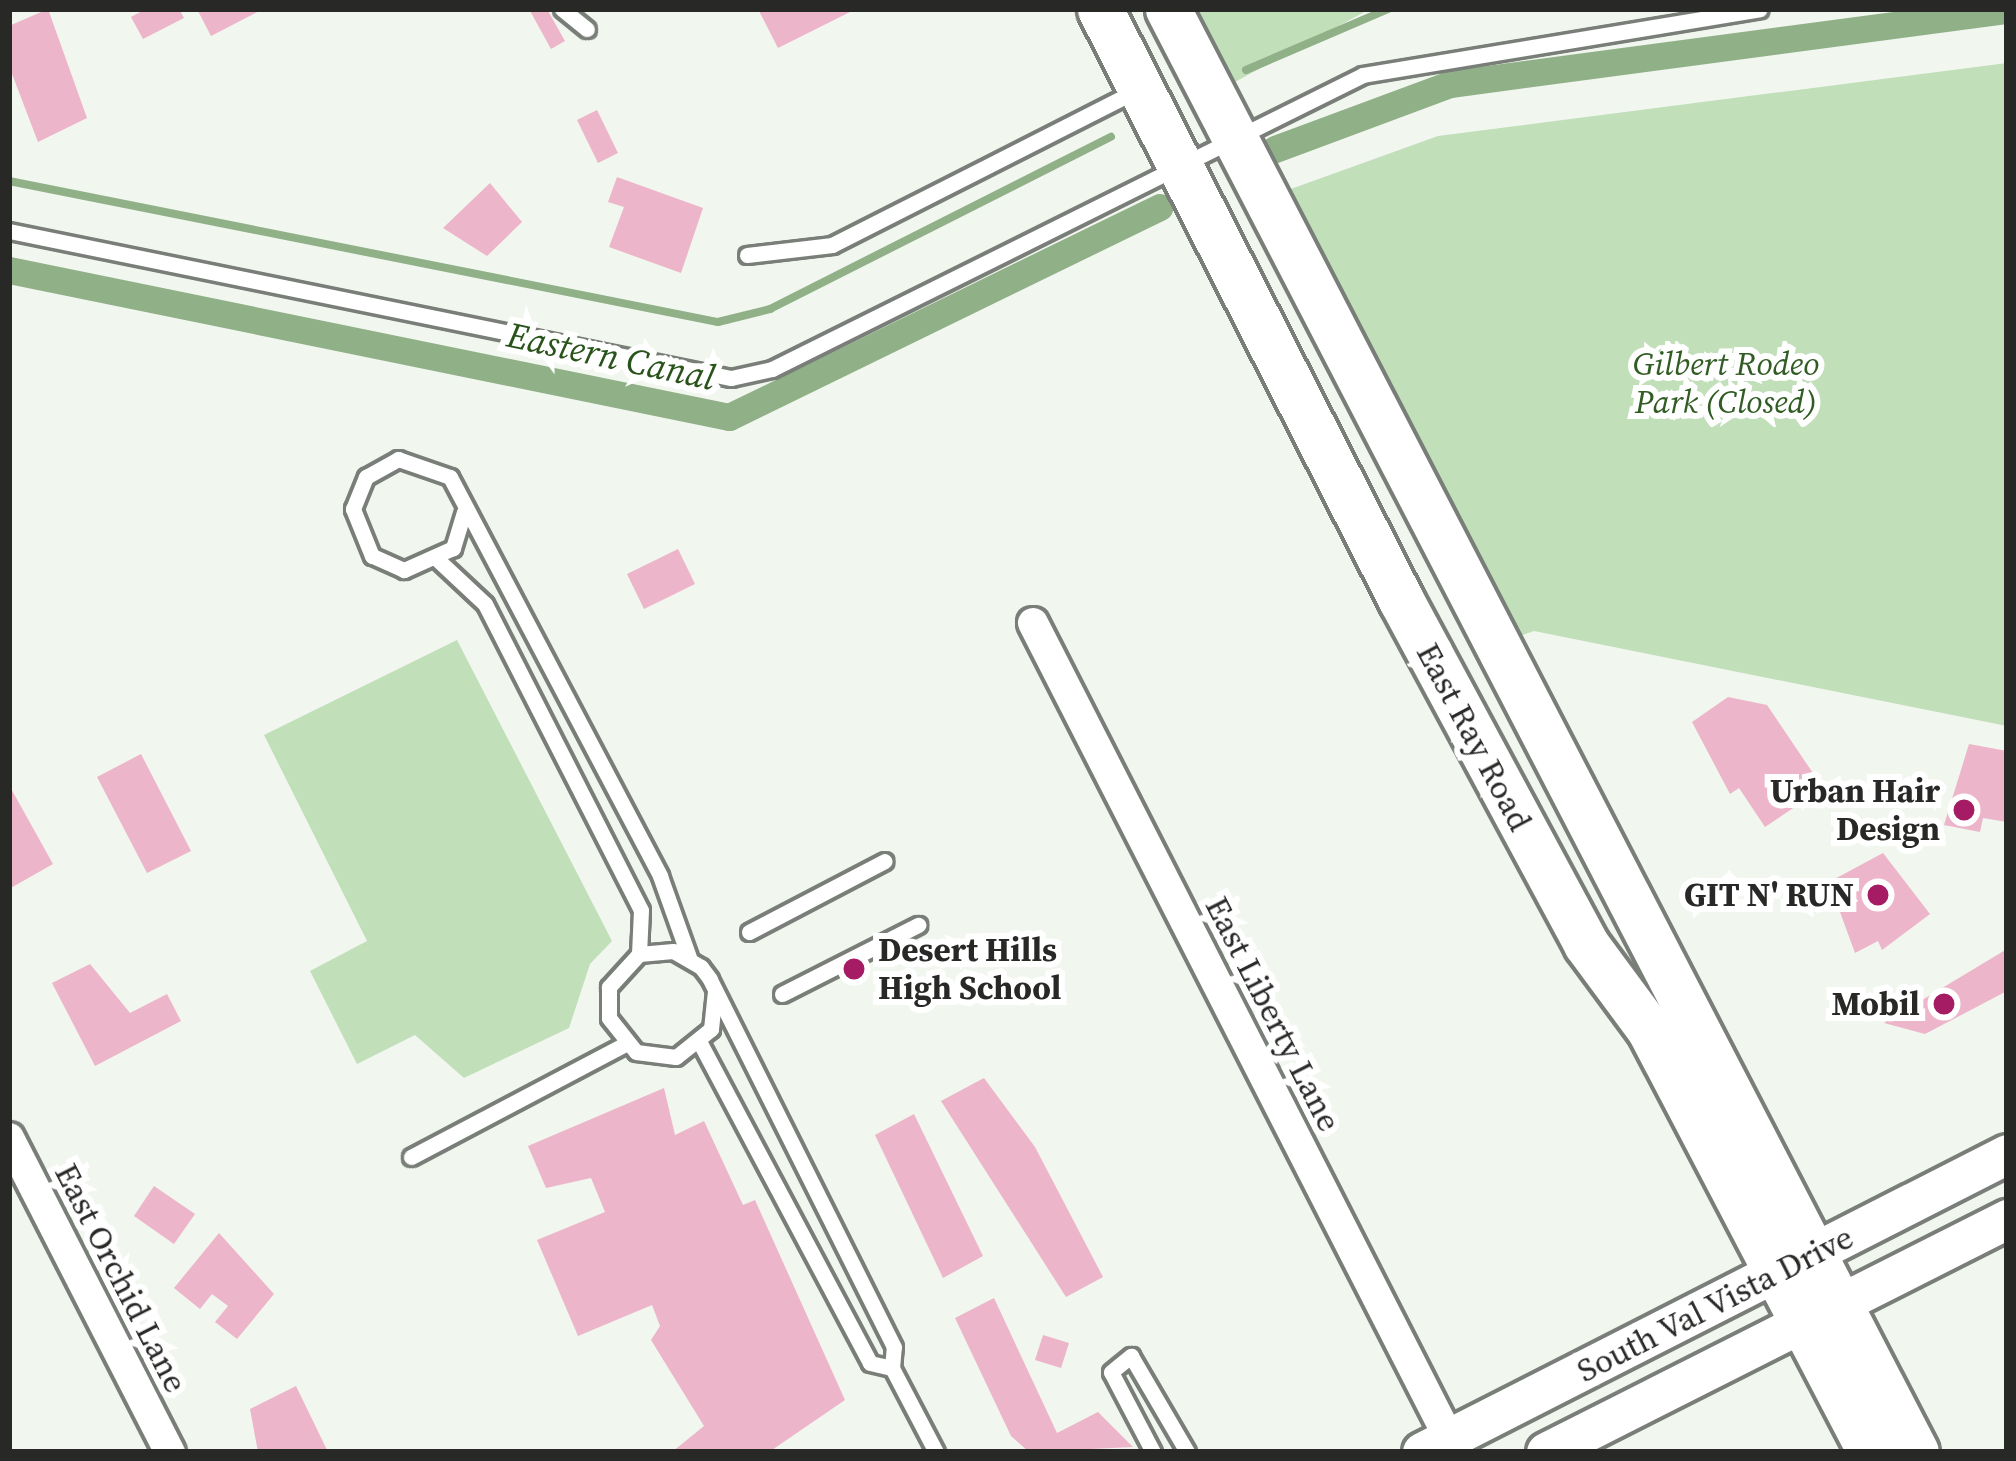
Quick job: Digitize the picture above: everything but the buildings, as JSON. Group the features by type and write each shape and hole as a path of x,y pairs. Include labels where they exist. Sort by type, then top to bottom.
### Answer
{"main road":[{"name":"East Ray Road","path":"1100,9 1401,600 1776,1272 1821,1312 1916,1452"},
{"name":"East Ray Road","path":"1168,9 1229,136 1540,733 1818,1251 1821,1312 1870,1452"},
{"path":"1401,600 1447,631 1495,718 1540,733"},
{"name":"South Val Vista Drive","path":"1436,1445 2007,1154"},
{"name":"South Val Vista Drive","path":"1546,1452 2007,1219"}],"street":[{"name":"East Liberty Lane","path":"1033,622 1436,1445"},
{"name":"East Orchid Lane","path":"9,1138 170,1452"}],"lane":[{"path":"562,9 587,29"},
{"path":"9,231 731,377 772,369 1229,136 1410,59 1760,9"},
{"path":"747,255 832,245 1140,89"},
{"path":"700,1043 662,1059 625,1044 609,1018 609,987 639,954 640,910 468,576 439,561 404,570 372,556 354,526 357,492 380,466 417,459 450,477 464,512 660,877 689,957 715,993 894,1347 892,1368 936,1452"},
{"path":"439,561 464,512"},
{"path":"749,932 886,861"},
{"path":"782,994 918,925"},
{"path":"639,954 689,957"},
{"path":"715,993 700,1043 870,1363 892,1368"},
{"path":"411,1157 625,1044"},
{"path":"1153,1452 1111,1372 1132,1356 1187,1452"}],"green space":[{"path":"1192,9 1370,9 1233,83"},
{"name":"Gilbert Rodeo Park (Closed)","path":"2007,63 2007,726 1534,631 1514,638 1288,190 1438,136"},
{"path":"457,640 612,941 590,964 569,1028 464,1078 415,1035 357,1064 310,971 367,941 264,735"}],"waterway":[{"path":"1246,70 1388,9"},
{"name":"Eastern Canal","path":"1275,149 1450,84 2007,10"},
{"path":"9,181 718,322 770,309 1111,137"},
{"name":"Eastern Canal","path":"9,270 729,417 1159,207"}],"place":[{"name":"Urban Hair Design","path":"1964,810"},
{"name":"GIT N' RUN","path":"1878,895"},
{"name":"Desert Hills High School","path":"854,969"},
{"name":"Mobil","path":"1944,1004"}]}
